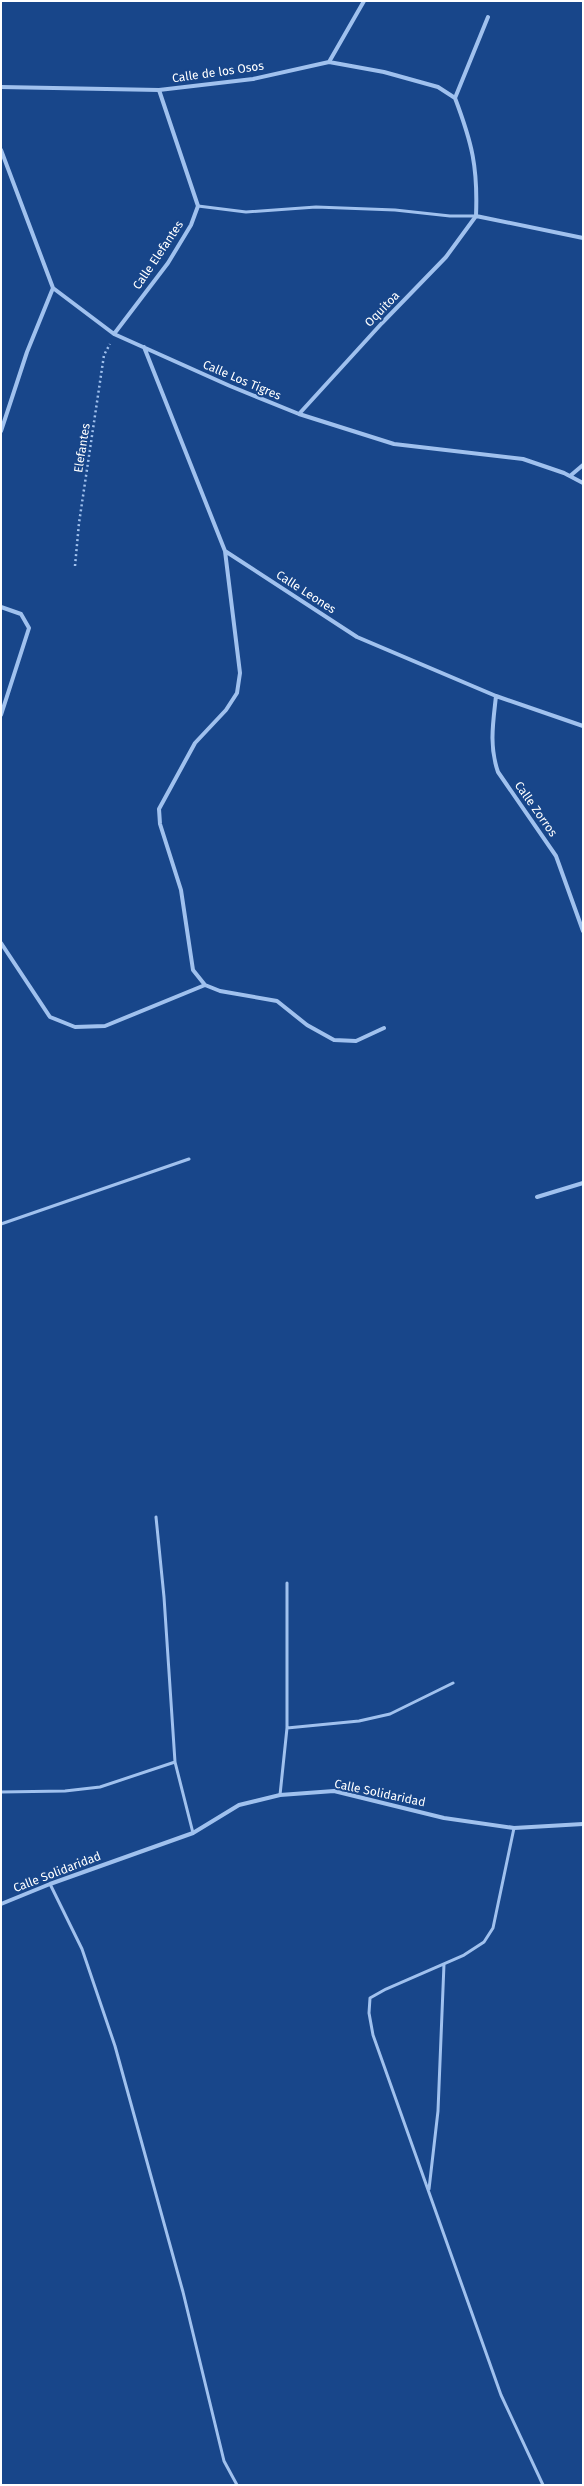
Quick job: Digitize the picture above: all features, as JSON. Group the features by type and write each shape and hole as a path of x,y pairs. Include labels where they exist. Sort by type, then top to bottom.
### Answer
{"street":[{"path":"329,62 364,1"},
{"path":"488,17 455,98 470,138 477,179 476,216 583,238"},
{"name":"Calle de los Osos","path":"1,87 159,90 253,79 329,62 384,72 438,87 455,98"},
{"path":"159,90 198,206"},
{"path":"1,150 53,288 27,352 1,432"},
{"name":"Calle Elefantes","path":"114,334 168,263 192,225 198,206"},
{"name":"Oquitoa","path":"299,414 382,323 446,257 476,216"},
{"name":"Calle Los Tigres","path":"53,288 114,334 230,386 299,414 394,444 523,459 570,476 583,483"},
{"path":"144,347 225,551 240,672 237,694 226,710 195,744 159,809 160,824 181,890 193,970 205,985 220,992 276,1001 307,1025 334,1040 356,1041 384,1028"},
{"path":"570,476 583,465"},
{"name":"Calle Leones","path":"225,551 357,637 496,696 583,726"},
{"path":"1,607 21,614 29,628 1,716"},
{"name":"Calle Zorros","path":"496,696 491,739 493,756 498,772 556,856 583,931"},
{"path":"1,943 50,1017 75,1027 106,1026 205,985"},
{"path":"537,1197 583,1183"},
{"name":"Calle Solidaridad","path":"1,1904 50,1884 193,1833 239,1805 280,1795 334,1791 444,1818 514,1828 583,1824"}],"lane":[{"path":"198,206 246,212 316,207 395,210 450,216 476,216"},
{"path":"1,1224 189,1159"},
{"path":"156,1517 164,1597 175,1762 193,1833"},
{"path":"280,1795 287,1728 287,1583"},
{"path":"287,1728 359,1721 390,1714 453,1683"},
{"path":"1,1792 65,1791 100,1787 175,1762"},
{"path":"514,1828 493,1928 484,1942 464,1955 386,1988 370,1998 369,2013 373,2035 501,2395 543,2485"},
{"path":"50,1884 82,1949 115,2046 183,2292 224,2461 237,2485"},
{"path":"429,2191 438,2111 444,1964"}],"path":[{"name":"Elefantes","path":"74,566 104,355 114,334"}]}
